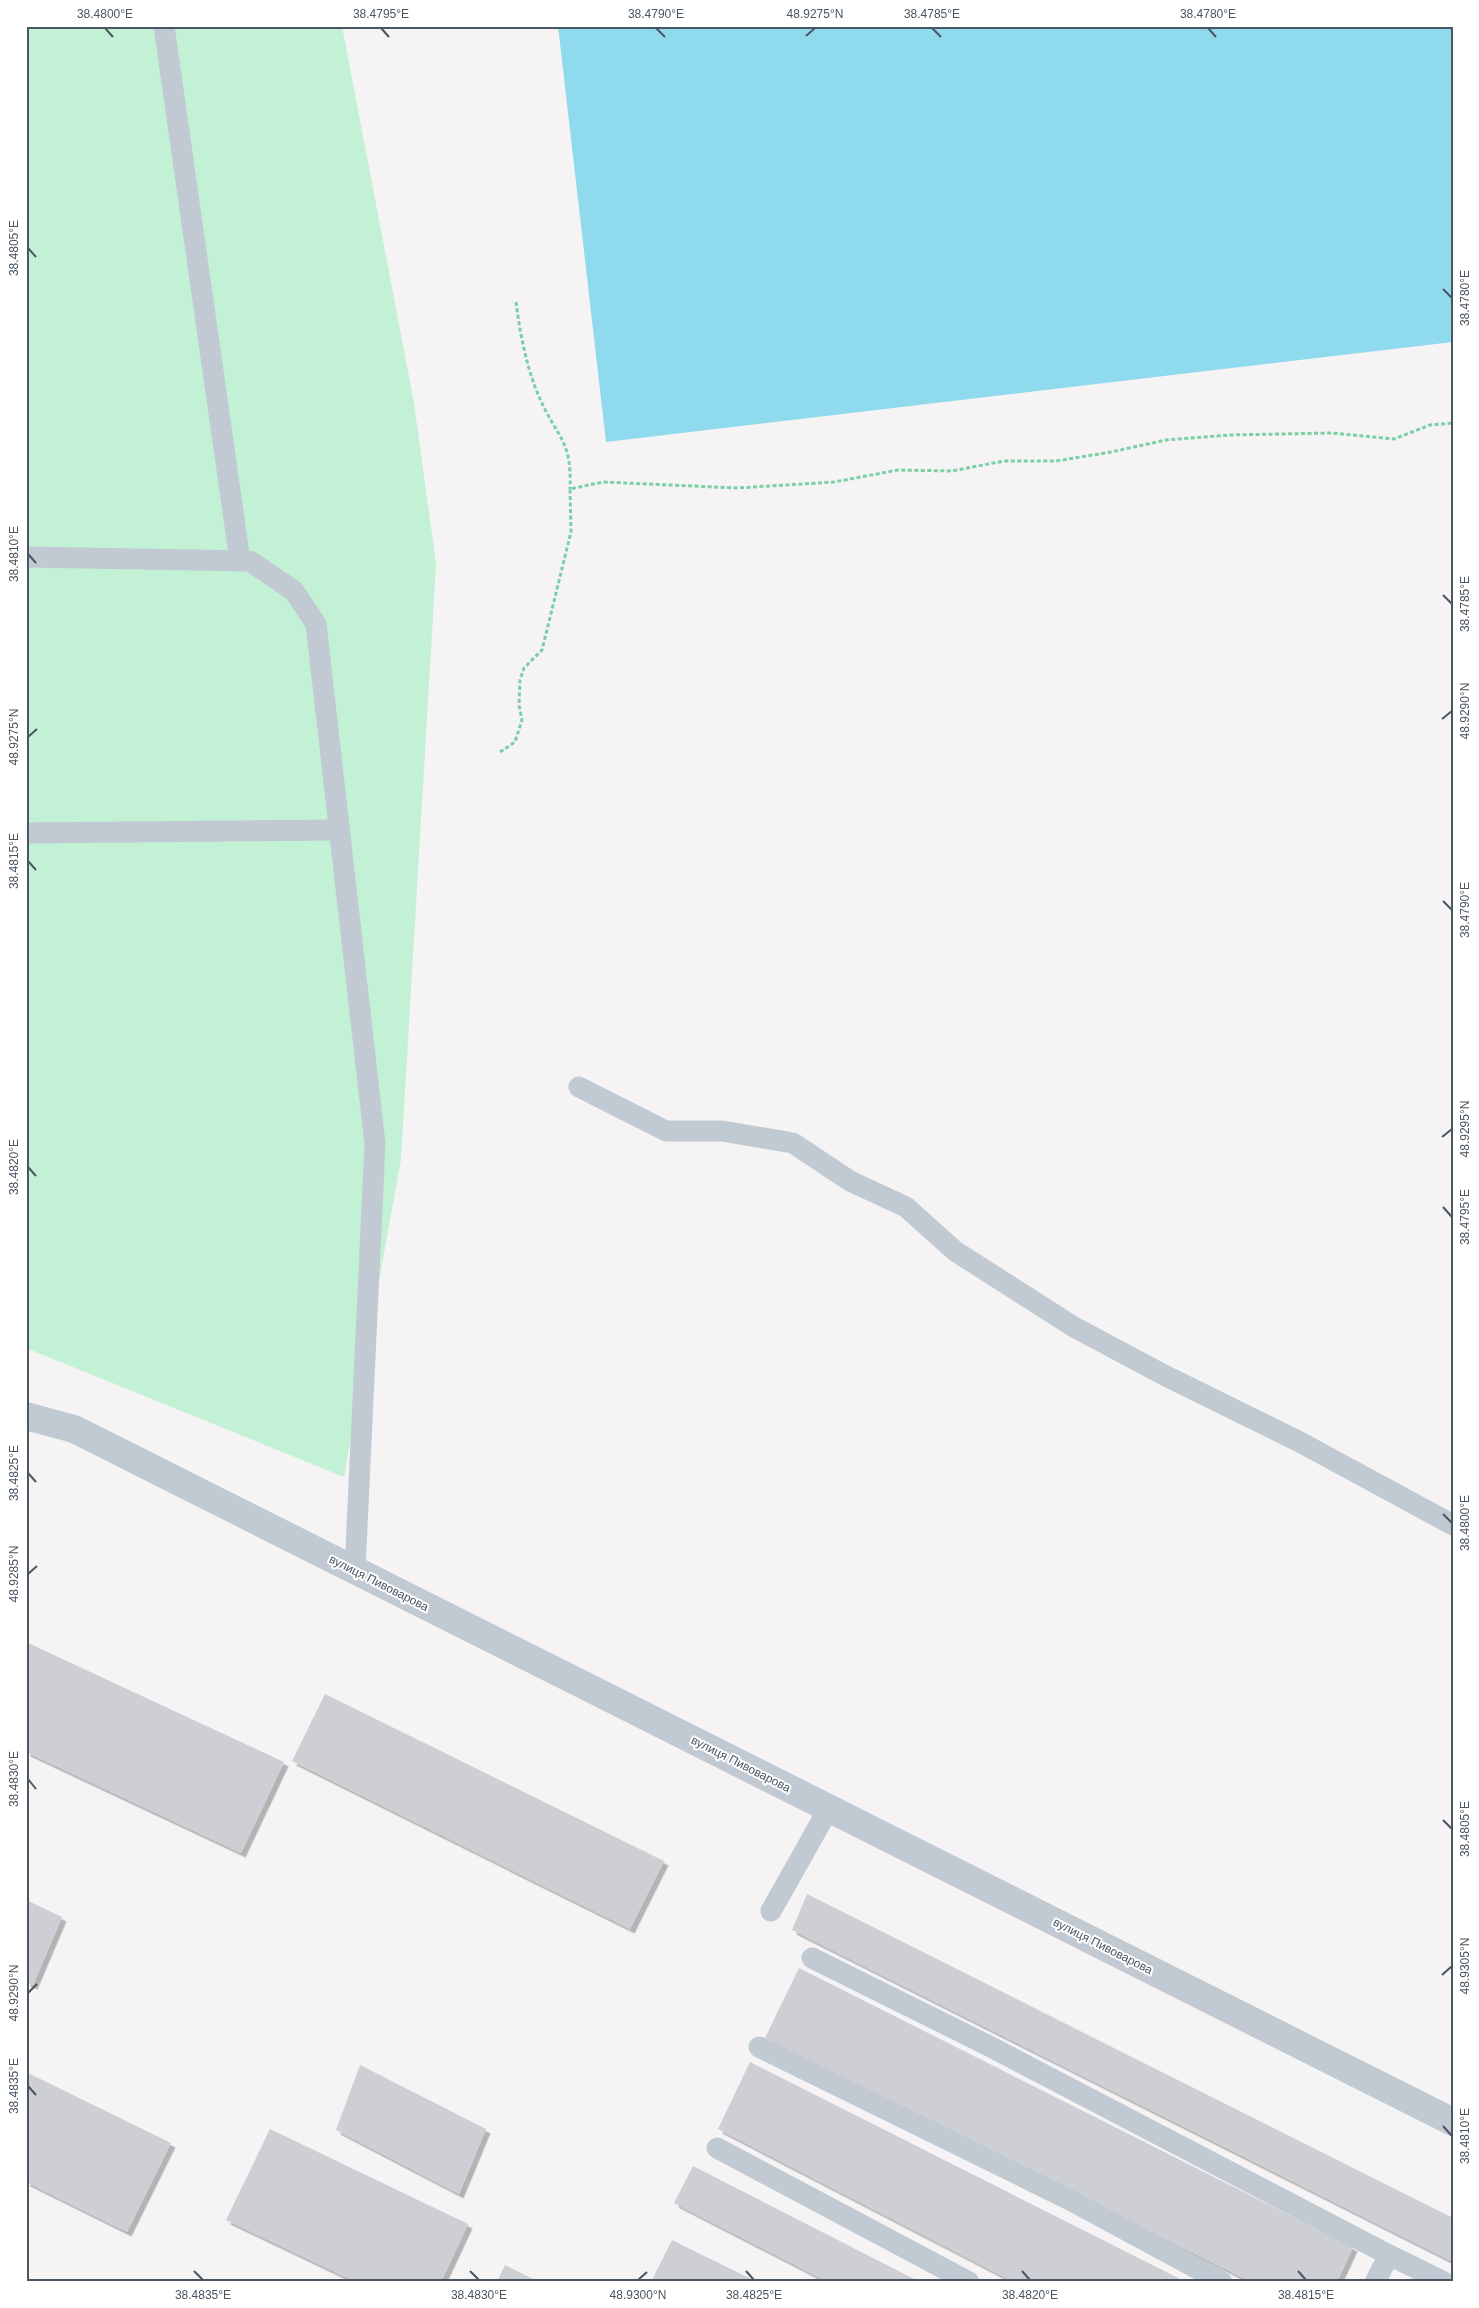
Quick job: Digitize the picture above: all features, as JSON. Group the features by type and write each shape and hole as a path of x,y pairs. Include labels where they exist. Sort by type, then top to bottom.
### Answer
{"street":[{"name":"вулиця Пивоварова","path":"26,1416 74,1429 1453,2122"}],"lane":[{"path":"164,26 240,561"},
{"path":"26,556 250,561 294,591 316,624 375,1144 355,1570"},
{"path":"26,833 339,830"},
{"path":"579,1087 666,1131 722,1131 793,1143 850,1180 906,1207 955,1251 1074,1327 1164,1375 1298,1441 1453,1525"},
{"path":"771,1911 829,1808"},
{"path":"812,1958 989,2046 1444,2282"},
{"path":"759,2047 1070,2200 1222,2282"},
{"path":"718,2148 969,2282"},
{"path":"1375,2282 1390,2255"}],"path":[{"path":"500,752 515,742 522,720 518,705 520,680 524,668 542,650 571,532 569,510 571,469 568,452 540,399 519,328 516,302"},
{"path":"570,489 603,482 737,488 834,482 898,470 952,471 1004,461 1056,461 1175,440 1229,435 1332,433 1394,439 1430,425 1453,423"}],"green space":[{"path":"26,26 342,26 414,403 436,564 401,1159 344,1477 26,1348"}],"water":[{"path":"558,26 1453,26 1453,342 606,442"}],"building":[{"path":"26,1642 284,1762 241,1853 26,1752"},
{"path":"325,1694 664,1861 630,1929 292,1761"},
{"path":"807,1894 1453,2218 1453,2262 792,1930"},
{"path":"26,1900 62,1917 33,1985 26,1982"},
{"path":"799,1968 1353,2247 1337,2282 1251,2282 765,2038"},
{"path":"750,2062 1186,2282 1014,2282 718,2129"},
{"path":"360,2065 486,2129 459,2194 336,2130"},
{"path":"26,2072 171,2143 127,2232 26,2182"},
{"path":"270,2129 468,2224 441,2282 356,2282 226,2220"},
{"path":"693,2166 920,2282 828,2282 674,2203"},
{"path":"672,2240 757,2282 651,2282"},
{"path":"505,2265 539,2282 497,2282"}]}
